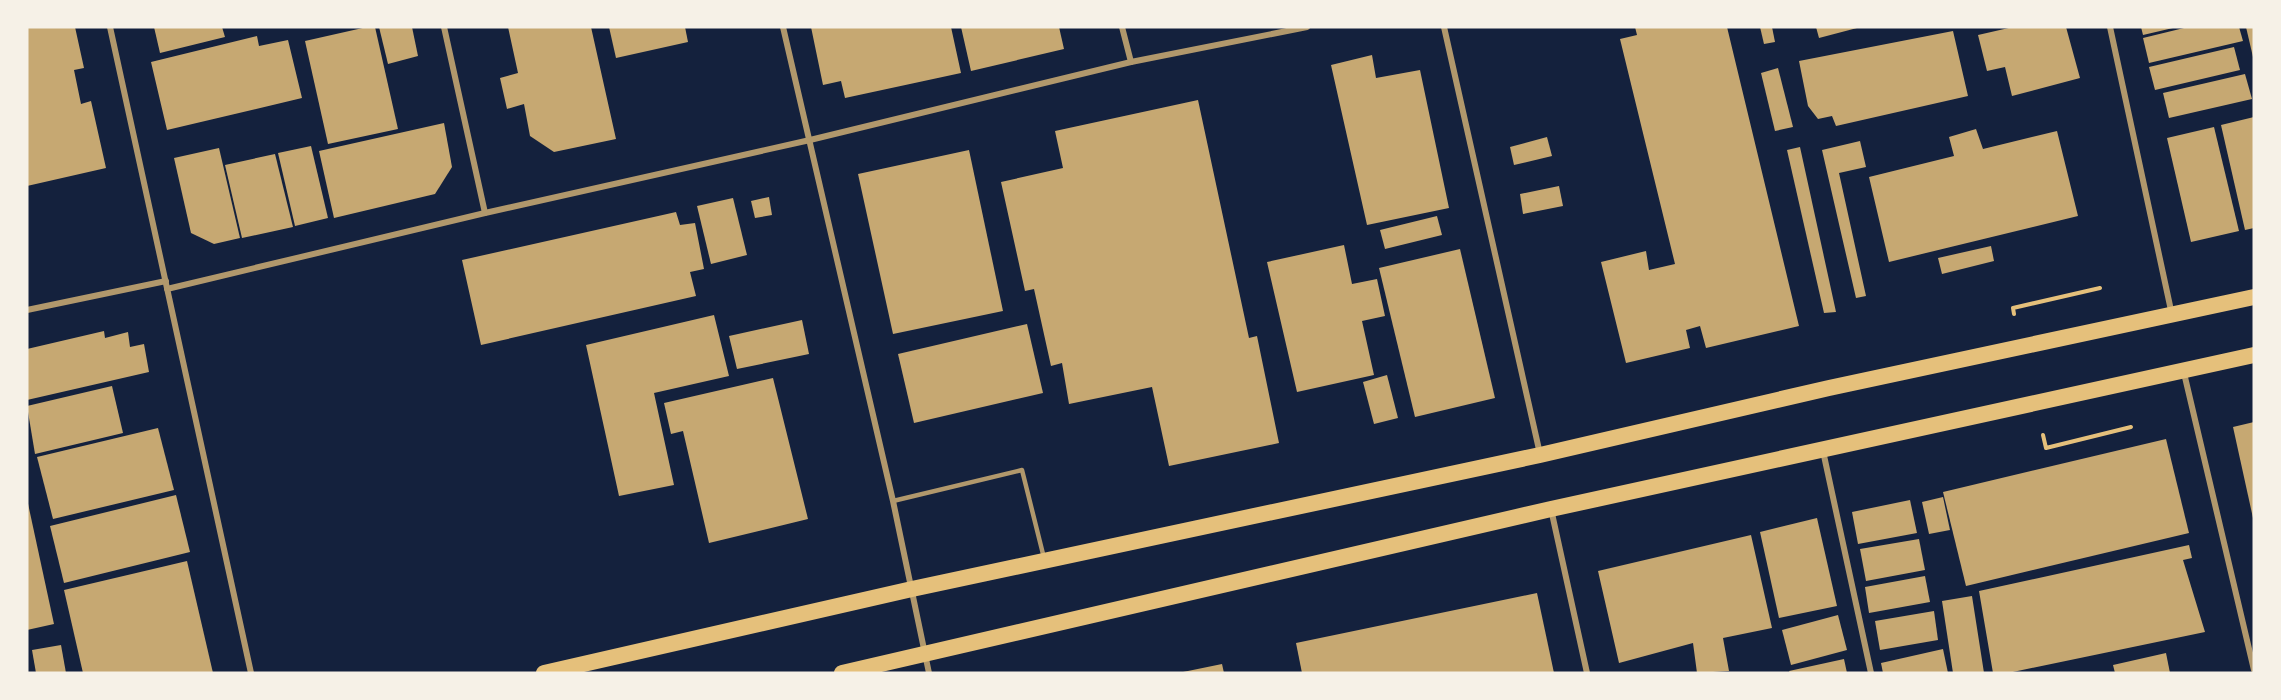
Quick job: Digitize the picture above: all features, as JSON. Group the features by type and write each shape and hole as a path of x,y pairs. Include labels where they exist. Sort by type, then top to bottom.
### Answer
{"highway":[{"path":"544,673 912,589 1540,455 1829,388 2254,297"},
{"path":"842,673 1551,509 2254,355"}],"street":[{"path":"110,27 251,673"},
{"path":"444,27 485,213"},
{"path":"783,27 912,589 929,673"},
{"path":"1122,27 1131,62"},
{"path":"167,289 485,213 810,140 1131,62 1307,27"},
{"path":"1444,27 1540,455"},
{"path":"2110,27 2172,315"},
{"path":"27,310 166,281"},
{"path":"2184,370 2254,670"},
{"path":"1823,448 1871,673"},
{"path":"1551,509 1587,673"}],"lane":[{"path":"892,501 1022,470 1045,561"}],"path":[{"path":"2013,308 2100,288"},
{"path":"2046,448 2131,427"}],"building":[{"path":"27,27 75,27 84,68 74,70 81,104 91,101 106,168 27,186"},
{"path":"154,27 222,27 225,37 160,53"},
{"path":"375,27 398,129 328,144 305,41"},
{"path":"379,27 412,27 418,56 388,64"},
{"path":"508,27 591,27 616,139 554,152 530,136 524,104 507,109 500,78 518,73"},
{"path":"609,27 685,27 688,42 616,58"},
{"path":"811,27 951,27 961,73 845,98 841,81 823,85"},
{"path":"961,27 1059,27 1064,49 971,71"},
{"path":"1635,27 1727,27 1799,326 1706,348 1700,326 1686,330 1690,348 1626,363 1601,262 1646,251 1649,270 1675,264 1620,39 1637,35"},
{"path":"1760,27 1772,27 1775,42 1764,44"},
{"path":"1816,27 1857,27 1857,28 1819,38"},
{"path":"2013,27 2066,27 2080,78 2012,96 2005,67 1987,71 1978,35"},
{"path":"2141,27 2173,27 2173,28 2143,35"},
{"path":"2188,27 2239,27 2243,41 2149,63 2143,38"},
{"path":"2246,27 2254,27 2254,57 2253,57"},
{"path":"1953,31 1968,96 1836,126 1832,116 1818,119 1808,106 1799,61"},
{"path":"257,36 259,46 288,40 302,98 167,130 151,62"},
{"path":"2234,47 2240,70 2155,90 2149,67"},
{"path":"1372,55 1376,78 1420,70 1449,208 1367,225 1331,65"},
{"path":"1778,68 1793,127 1775,131 1761,73"},
{"path":"2245,74 2252,99 2169,118 2163,93"},
{"path":"1198,100 1249,338 1257,336 1279,443 1169,466 1152,387 1069,404 1062,363 1051,366 1034,289 1025,291 1001,182 1063,168 1055,131"},
{"path":"2254,117 2254,228 2245,230 2221,125"},
{"path":"444,123 452,167 435,194 334,218 319,151"},
{"path":"2214,127 2239,231 2191,242 2167,138"},
{"path":"1976,129 1983,149 2057,131 2078,216 1889,262 1869,177 1954,156 1949,137"},
{"path":"1547,137 1552,156 1514,165 1510,147"},
{"path":"1860,141 1866,167 1839,173 1866,296 1856,298 1822,150"},
{"path":"311,146 328,218 295,226 278,153"},
{"path":"1800,147 1836,312 1824,313 1787,150"},
{"path":"219,148 240,238 214,244 191,233 174,158"},
{"path":"969,150 1003,311 893,334 858,174"},
{"path":"275,154 293,227 242,238 225,165"},
{"path":"1559,186 1563,206 1523,214 1520,194"},
{"path":"769,197 772,215 755,218 751,201"},
{"path":"733,198 747,255 711,264 697,206"},
{"path":"676,212 680,225 695,223 704,269 690,272 696,296 481,345 462,260"},
{"path":"1437,216 1442,235 1385,249 1380,230"},
{"path":"1344,245 1352,284 1377,279 1385,316 1362,321 1374,375 1297,392 1267,262"},
{"path":"1991,246 1994,261 1942,274 1938,258"},
{"path":"1460,249 1495,398 1415,417 1379,268"},
{"path":"714,315 729,376 654,393 674,485 619,496 586,345"},
{"path":"802,320 809,354 737,369 729,336"},
{"path":"1027,324 1043,393 914,423 898,354"},
{"path":"104,331 105,338 128,332 130,347 144,344 149,372 27,400 27,349"},
{"path":"1387,375 1398,418 1374,424 1363,382"},
{"path":"773,378 808,519 709,543 683,431 671,434 664,403"},
{"path":"112,386 123,433 35,454 27,406"},
{"path":"2254,422 2254,518 2253,518 2233,427"},
{"path":"158,428 174,490 53,519 37,457"},
{"path":"2166,439 2189,533 1966,586 1943,492"},
{"path":"176,495 190,552 64,583 50,526"},
{"path":"1943,497 1950,530 1929,534 1922,502"},
{"path":"27,499 54,624 27,630"},
{"path":"1910,500 1917,533 1858,544 1852,512"},
{"path":"1817,518 1837,606 1779,618 1760,532"},
{"path":"1751,535 1772,628 1723,638 1729,671 1697,673 1693,643 1619,663 1598,571"},
{"path":"1919,539 1925,570 1866,581 1860,549"},
{"path":"2189,545 2192,558 2183,560 2205,632 2008,673 1993,673 1979,591"},
{"path":"187,561 213,673 83,673 64,590"},
{"path":"1925,576 1930,602 1869,613 1865,587"},
{"path":"1537,593 1554,673 1302,673 1296,643"},
{"path":"1972,596 1984,673 1953,673 1942,601"},
{"path":"1934,611 1938,640 1880,650 1875,621"},
{"path":"1838,615 1847,650 1791,665 1782,630"},
{"path":"61,645 66,673 36,673 32,650"},
{"path":"1943,649 1948,673 1883,673 1881,663"},
{"path":"2166,653 2170,673 2115,673 2113,665"},
{"path":"1844,659 1847,673 1790,673 1789,671"},
{"path":"1222,664 1224,673 1183,673 1183,672"}]}
